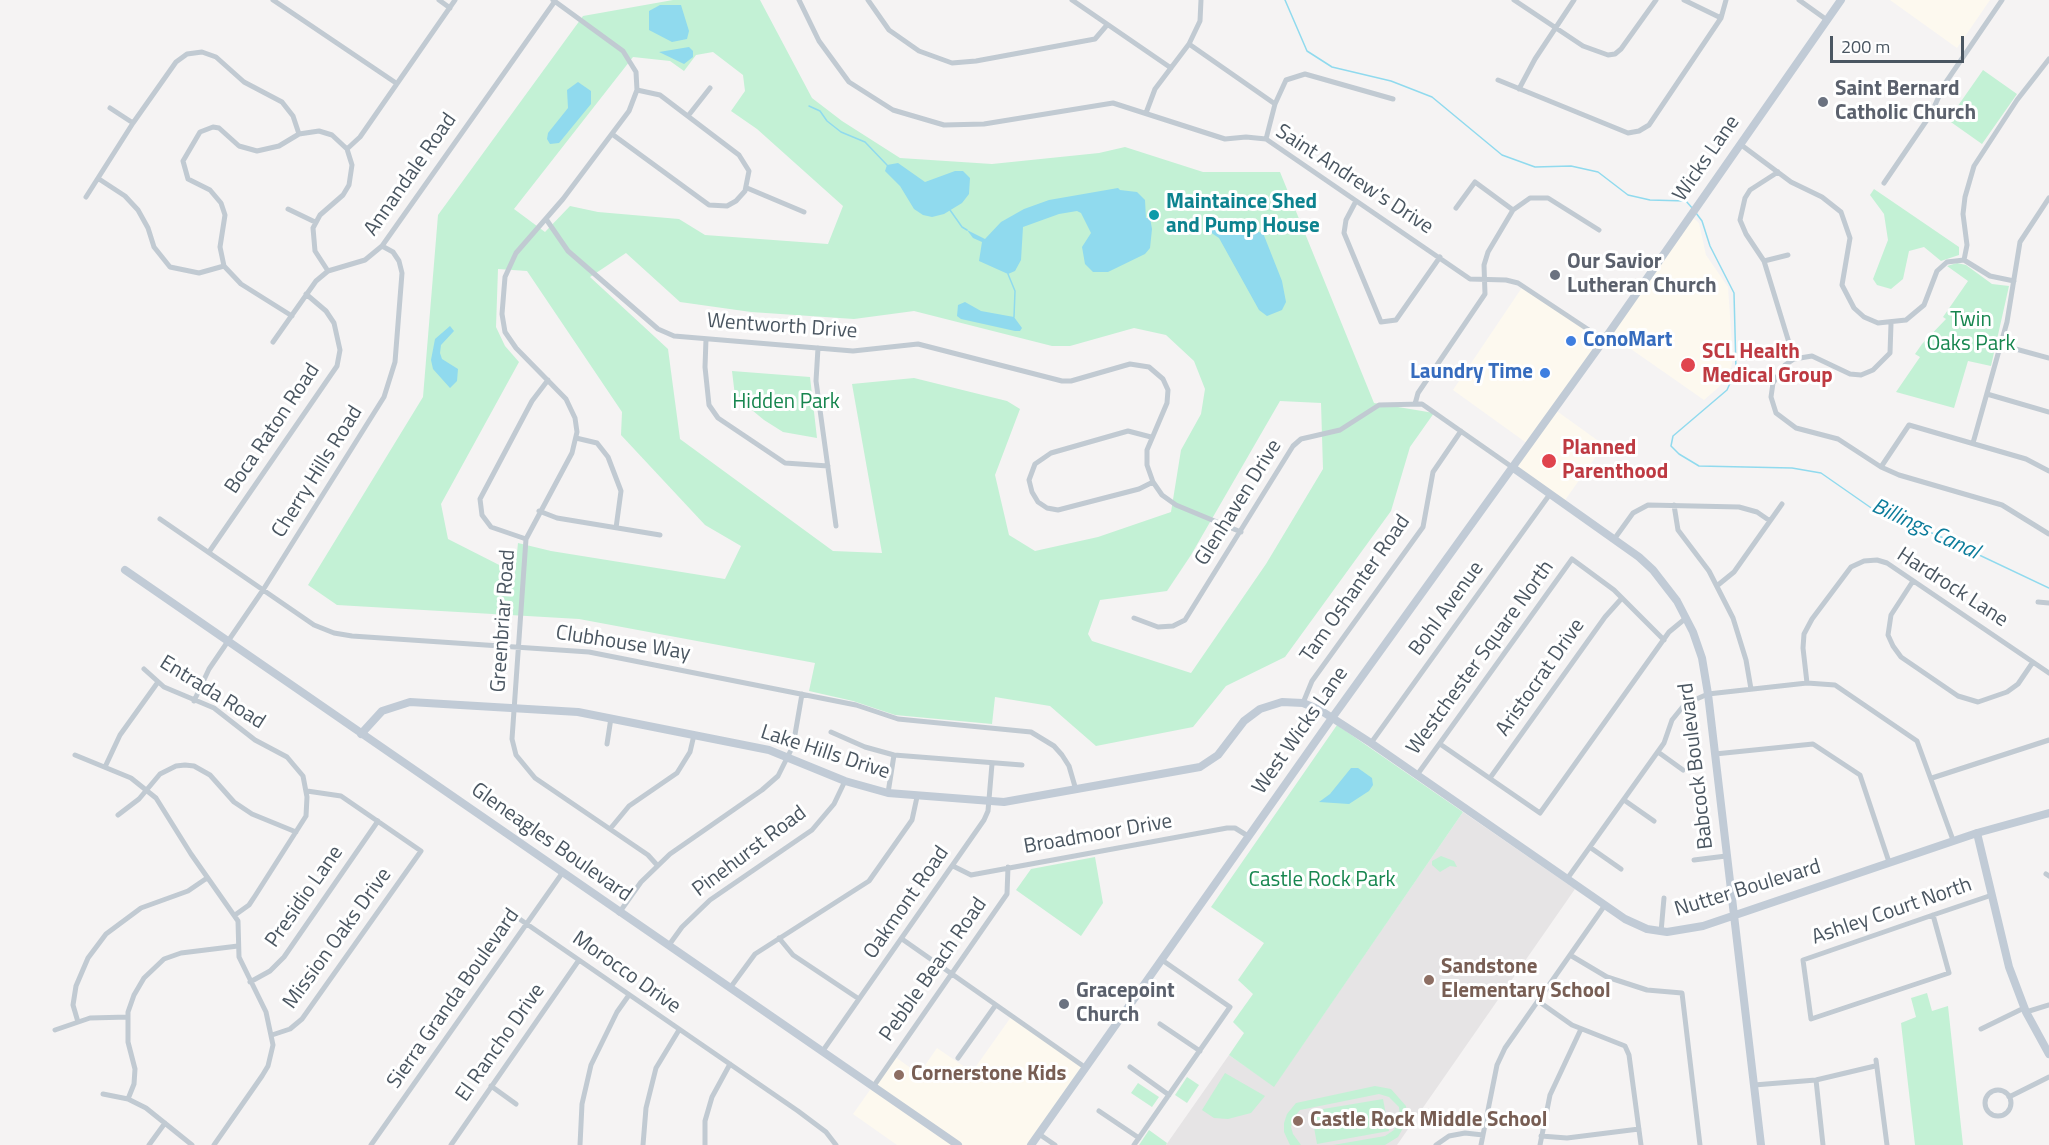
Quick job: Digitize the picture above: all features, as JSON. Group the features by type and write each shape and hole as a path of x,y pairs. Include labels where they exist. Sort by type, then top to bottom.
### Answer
{"street":[{"path":"273,0 396,83"},
{"path":"438,0 450,8"},
{"path":"348,149 360,137 455,0"},
{"path":"554,0 623,51 636,72 637,90 632,106 612,134 510,262 505,277 502,314 505,332 512,343 570,405 575,418 576,438 597,443 608,457 621,491 616,528"},
{"name":"Annandale Road","path":"273,342 306,294 328,271 365,260 382,246 554,0"},
{"name":"Saint Andrew's Drive","path":"799,0 819,41 849,82 893,110 944,124 984,124 1113,103 1225,139 1246,137 1266,139 1470,279 1506,280 1518,283 1604,340"},
{"path":"868,0 889,30 919,51 952,63 976,61 1095,39 1107,25"},
{"path":"1072,0 1170,68"},
{"path":"1146,113 1155,89 1190,44 1200,21 1201,0"},
{"path":"1514,0 1590,50 1608,56 1615,54 1656,0"},
{"path":"1520,89 1554,28 1574,0"},
{"path":"1684,0 1721,18"},
{"path":"1498,80 1628,133 1639,131 1649,125 1721,18 1726,0"},
{"path":"1799,0 1827,20"},
{"name":"Wicks Lane","path":"1604,340 1841,0"},
{"path":"1884,183 1930,114 1944,85 2002,0"},
{"path":"1190,44 1275,104"},
{"path":"86,197 133,123 176,62 187,54 202,52 216,57 244,82 282,102 293,116 299,134"},
{"path":"1964,260 1967,245 1965,197 1974,166 2017,100 2049,59"},
{"path":"1266,139 1275,104 1286,80 1305,74 1393,99"},
{"path":"688,116 710,87"},
{"path":"612,134 709,205 732,204 747,188 748,171 742,158 660,95 637,90"},
{"path":"110,108 133,123"},
{"path":"292,316 241,284 224,266 220,247 225,215 216,196 188,179 183,161 200,132 213,127 223,130 239,146 257,151 279,146 299,134 319,131 332,135 348,149 352,165 349,185 343,195 315,222 312,239 315,251 328,271"},
{"path":"1740,144 1802,189 1822,197 1841,212 1850,238 1842,274 1842,285 1847,297 1864,317 1878,323 1891,324 1906,320 1924,305 1933,279 1941,266 1947,262 1964,260 1990,276 2014,281"},
{"path":"1778,172 1750,190 1741,210 1740,220 1746,234 1764,261 1794,359"},
{"path":"99,178 125,196 138,210 158,255 170,267 199,273 224,266"},
{"path":"1456,208 1475,182 1513,210"},
{"path":"747,188 804,213"},
{"path":"1415,404 1418,393 1485,294 1484,265 1488,252 1513,210 1530,198 1548,198 1599,230"},
{"path":"1973,443 2001,345 2020,242 2049,198"},
{"path":"1356,201 1346,220 1344,233 1381,322 1396,320 1440,257"},
{"path":"288,209 315,222"},
{"name":"Wentworth Drive","path":"546,219 568,251 658,329 674,336 853,351 918,344 1062,381 1139,364 1157,372 1168,390 1167,403 1151,436 1147,460 1154,482"},
{"name":"Cherry Hills Road","path":"194,701 202,681 263,590 384,397 391,380 402,273 399,261 393,252 382,246"},
{"path":"1764,261 1788,255"},
{"name":"Boca Raton Road","path":"209,552 337,366 340,350 334,323 326,311 306,294"},
{"path":"1891,324 1893,334 1890,352 1873,370 1850,374 1812,356 1794,359 1777,374 1773,383 1771,397 1776,413 1785,423 1838,439 1899,475 2002,505 2049,534"},
{"path":"706,339 705,367 709,405 718,418 785,463 828,466"},
{"name":"West Wicks Lane","path":"1032,1145 1248,836 1604,340"},
{"path":"2001,345 2049,358"},
{"path":"818,348 816,381 836,526"},
{"path":"526,539 491,527 482,515 480,499 532,401 548,380"},
{"path":"1987,394 2049,412"},
{"name":"Glenhaven Drive","path":"1134,618 1158,627 1173,626 1185,620 1293,446 1301,439 1340,430 1379,405 1422,405 1512,467"},
{"path":"1881,466 1909,425 2026,459 2049,471"},
{"path":"1151,436 1128,431 1050,453 1035,464 1029,480 1032,492 1038,502 1047,508 1058,510 1139,489 1154,482 1162,495 1176,505 1241,532"},
{"name":"Tam Oshanter Road","path":"1303,703 1312,681 1423,528 1432,472 1461,431"},
{"name":"Greenbriar Road","path":"576,438 569,458 526,539 512,740 516,755 535,778 648,855 657,865"},
{"name":"Babcock Boulevard","path":"1512,467 1615,538 1653,570 1686,618 1702,658 1761,1145"},
{"name":"Bohl Avenue","path":"1371,743 1550,494"},
{"path":"1615,538 1640,508 1648,505 1674,505 1681,501 1748,508 1770,521"},
{"path":"1718,585 1734,572 1782,504"},
{"path":"1674,505 1678,530 1718,585 1739,633 1751,689"},
{"path":"539,511 556,518 660,535"},
{"name":"Clubhouse Way","path":"160,519 314,625 334,633 589,652 856,705 898,719 1031,732 1054,746 1062,755 1069,766 1077,790"},
{"name":"Westchester Square North","path":"1417,775 1572,559 1622,598"},
{"name":"Hardrock Lane","path":"1807,683 1803,648 1804,633 1840,578 1851,567 1864,561 1877,560 1887,562 2049,673"},
{"name":"Gleneagles Boulevard","path":"125,570 958,1145"},
{"path":"1913,581 1891,615 1886,635 1901,657 1968,701 1986,700 2013,689 2033,662"},
{"path":"1622,598 1664,640"},
{"name":"Aristocrat Drive","path":"1490,778 1605,617 1622,598"},
{"path":"2038,602 2049,603"},
{"path":"1440,744 1540,813 1664,640 1686,618"},
{"name":"Entrada Road","path":"144,669 158,682 194,701 214,708 255,740 287,757 298,768 307,791"},
{"path":"105,767 120,735 158,682"},
{"path":"1567,879 1658,752 1678,710 1693,699 1708,694 1807,683 1835,685 1917,741 1953,840"},
{"path":"619,913 657,865 772,783 793,746 802,694"},
{"name":"Lake Hills Drive","path":"361,734 382,711 410,702 578,712 694,735 788,757 845,781 888,793 1004,802 1200,766 1218,755 1244,721 1260,709 1282,702 1303,703"},
{"path":"1303,703 1332,718"},
{"path":"607,744 611,718"},
{"name":"Nutter Boulevard","path":"1332,718 1634,924 1660,932 1684,931 1953,840 2049,813"},
{"path":"831,732 865,747 894,755 1022,765"},
{"path":"610,829 629,806 677,773 690,752 694,735"},
{"path":"1932,778 2049,740"},
{"path":"1715,754 1813,744 1860,775 1889,862"},
{"path":"1658,752 1683,770"},
{"path":"75,755 131,778 146,788 165,809 207,878 235,915 239,957 266,1012 272,1035 268,1066 214,1145"},
{"path":"888,793 894,755"},
{"name":"Oakmont Road","path":"822,1052 984,820 992,764"},
{"path":"118,815 130,807 166,770 176,766 194,766 210,775 242,808 297,832"},
{"name":"Pinehurst Road","path":"669,945 682,927 710,900 812,830 834,804 845,781"},
{"path":"235,915 249,905 286,844 297,832 306,816 307,791 341,796 378,821"},
{"path":"730,988 755,954 868,881 912,820 917,797"},
{"path":"1624,800 1654,821"},
{"name":"Mission Oaks Drive","path":"272,1035 290,1029 302,1019 421,851 378,821"},
{"name":"Presidio Lane","path":"250,982 270,971 284,957 378,821"},
{"name":"Broadmoor Drive","path":"953,866 971,875 1227,828 1235,828 1248,836"},
{"path":"1977,833 2009,967 2025,1010 2049,1054"},
{"path":"1591,848 1620,869"},
{"path":"1694,861 1726,856"},
{"name":"Pebble Beach Road","path":"873,1087 1007,894 1008,867"},
{"name":"Sierra Granda Boulevard","path":"372,1145 563,872"},
{"path":"78,1022 73,1005 76,986 88,958 106,934 141,908 188,891 207,878"},
{"name":"Ashley Court North","path":"1933,915 1948,973 1811,1019 1803,960 1933,915 1992,895"},
{"path":"1660,932 1664,898"},
{"path":"1481,1145 1497,1065 1505,1048 1605,905"},
{"name":"Morocco Drive","path":"505,909 826,1132 836,1145"},
{"path":"779,938 794,955 859,999"},
{"path":"902,939 1086,1068"},
{"path":"128,1099 134,1084 135,1069 128,1042 128,1017 134,995 144,978 164,959 198,949 238,946"},
{"path":"1570,955 1607,977 1647,990 1682,993 1700,1145"},
{"name":"El Rancho Drive","path":"451,1145 579,960"},
{"path":"1134,1145 1230,1007 1162,960"},
{"path":"580,1145 582,1104 591,1065 617,1012 629,995"},
{"path":"1538,1001 1581,1029 1625,1046 1629,1055 1641,1145"},
{"path":"1981,1029 2025,1010 2049,1005"},
{"path":"958,1058 995,1006"},
{"path":"55,1030 99,1017 128,1017"},
{"path":"1160,1024 1200,1051"},
{"path":"1540,1145 1550,1095 1581,1029"},
{"path":"643,1145 646,1108 656,1068 679,1030"},
{"path":"1754,1085 1816,1080 1876,1063 1887,1145"},
{"path":"705,1145 705,1122 712,1097 730,1064"},
{"path":"1130,1067 1169,1095"},
{"path":"2009,1097 2049,1077"},
{"path":"1816,1080 1823,1145"},
{"path":"492,1086 516,1104"},
{"path":"1995,1090 2003,1091 2009,1097 2010,1105 2003,1115 1991,1114 1986,1108 1988,1095 1995,1090"},
{"path":"103,1094 128,1099 146,1108 192,1145"},
{"path":"1099,1111 1139,1138"},
{"path":"149,1145 165,1123"},
{"path":"1541,1136 1567,1138 1639,1129"},
{"path":"1436,1145 1449,1136 1465,1133 1483,1135"},
{"path":"1039,1134 1054,1145"}],"shaded area":[{"path":"1890,0 1990,0 1957,48"},
{"path":"1690,215 1699,223 1706,255 1728,287 1733,359 1730,371 1719,387 1704,400 1608,333"},
{"path":"1523,286 1604,340 1554,409 1604,445 1563,503 1512,467 1528,444 1453,390"},
{"name":"Sandstone Elementary School","path":"1463,812 1575,889 1397,1145 1166,1145 1229,1055 1274,1086"},
{"path":"1011,1017 1086,1068 1031,1145 897,1145 853,1114 894,1056 919,1074 937,1048 972,1072"}],"green space":[{"path":"673,0 760,0 812,98 842,121 900,158 992,164 1099,153 1125,147 1203,172 1280,172 1374,403 1434,413 1410,447 1391,511 1285,657 1226,686 1193,727 1096,746 1050,706 995,697 992,724 895,715 853,701 809,691 815,663 579,619 337,605 308,585 423,397 438,215 583,16","holes":["713,52 743,75 745,91 731,111 757,129 843,206 828,244 705,235 679,219 598,212 570,206 545,232 514,209 633,57 670,61 684,71 696,55","626,253 680,302 751,312 854,319 914,311 1052,346 1070,346 1134,328 1166,335 1194,361 1205,389 1201,414 1181,450 1171,512 1098,537 1035,551 1009,535 995,475 1020,409 1007,401 914,378 852,384 882,553 833,551 680,439 668,349 590,277","498,269 527,271 622,412 621,435 705,525 741,546 725,579 551,551 518,543 515,573 448,539 441,504 519,362 505,346 496,327","1280,401 1321,403 1323,469 1266,564 1191,673 1092,641 1088,634 1100,600 1167,591 1191,555"]},
{"path":"1983,70 2017,94 1982,144 1948,120"},
{"path":"1874,189 1959,247 1959,255 1941,261 1924,247 1909,251 1903,279 1891,289 1877,285 1873,279 1888,240 1884,214 1870,195"},
{"name":"Twin Oaks Park","path":"1957,263 1966,265 1992,284 2009,286 1991,366 1968,361 1954,408 1896,392 1920,357 1915,354 1946,319 1943,317 1968,281 1947,266"},
{"name":"Hidden Park","path":"732,371 810,377 817,438 783,432 764,420 735,396"},
{"name":"Castle Rock Park","path":"1337,725 1463,812 1274,1087 1229,1055 1244,1033 1233,1022 1253,994 1238,980 1264,943 1211,907"},
{"path":"1441,856 1454,861 1457,867 1450,866 1440,872 1432,865 1432,861"},
{"path":"1095,857 1103,903 1081,936 1016,890 1031,869"},
{"path":"1927,993 1932,1011 1948,1006 1963,1145 1915,1145 1901,1023 1916,1017 1911,998"},
{"path":"1225,1073 1265,1096 1251,1113 1228,1119 1214,1118 1202,1110"},
{"path":"1187,1077 1199,1085 1187,1103 1175,1095"},
{"path":"1138,1083 1159,1097 1152,1107 1131,1093"},
{"path":"1375,1086 1391,1089 1406,1106 1407,1121 1398,1137 1385,1145 1333,1145 1385,1136 1394,1130 1400,1119 1399,1107 1389,1097 1379,1094 1300,1110 1294,1117 1291,1127 1301,1145 1290,1145 1284,1132 1284,1123 1287,1114 1296,1103"},
{"path":"1383,1099 1389,1131 1317,1144 1311,1111"},
{"path":"1149,1130 1167,1143 1166,1145 1139,1145"}],"water":[{"path":"660,5 681,5 689,31 687,39 672,42 649,30 649,11"},
{"path":"689,47 693,51 693,57 684,64 659,52"},
{"path":"578,82 591,91 591,104 559,143 550,144 547,139 548,133 568,108 567,90"},
{"path":"898,163 925,182 955,171 963,171 970,178 969,194 962,203 944,214 932,217 923,215 914,209 900,186 885,171 887,165"},
{"path":"1118,188 1137,192 1145,200 1146,218 1150,218 1152,229 1150,248 1145,254 1108,272 1093,272 1085,264 1082,247 1091,233 1081,213 1077,211 1059,214 1023,227 1021,260 1015,271 1008,274 979,261 982,242 973,238 967,230 985,239 1001,222 1024,209 1049,200"},
{"path":"1212,229 1238,235 1250,230 1263,233 1282,281 1286,302 1282,310 1267,316 1259,310 1219,238 1210,232"},
{"path":"965,302 981,311 1014,317 1022,328 1020,331 1015,331 961,319 957,316 958,305"},
{"path":"450,326 454,331 441,345 440,353 442,359 458,369 457,381 450,388 433,369 431,360 435,339"},
{"path":"1351,768 1358,768 1372,778 1373,785 1369,791 1349,804 1319,802 1330,794"}],"waterway":[{"name":"Billings Canal","path":"1285,0 1307,51 1332,67 1391,81 1432,97 1502,155 1535,167 1571,166 1598,172 1628,195 1650,200 1686,201 1693,209"},
{"path":"809,106 820,111 827,121 841,132 865,142 887,165"},
{"path":"950,210 962,227 967,230"},
{"name":"Billings Canal","path":"1696,213 1702,221 1710,246 1734,293 1736,370 1727,390 1673,436 1671,446 1679,454 1699,466 1792,468 1821,473 1877,512 1937,535 2049,588"},
{"path":"1008,274 1015,291 1014,317"}],"place":[{"name":"Saint Bernard Catholic Church","path":"1823,102"},
{"name":"Maintaince Shed and Pump House","path":"1154,215"},
{"name":"Our Savior Lutheran Church","path":"1555,275"},
{"name":"ConoMart","path":"1571,341"},
{"name":"SCL Health Medical Group","path":"1688,365"},
{"name":"Laundry Time","path":"1545,373"},
{"name":"Planned Parenthood","path":"1549,461"},
{"name":"Sandstone Elementary School","path":"1429,980"},
{"name":"Gracepoint Church","path":"1064,1004"},
{"name":"Cornerstone Kids","path":"899,1075"},
{"name":"Castle Rock Middle School","path":"1298,1121"}]}
